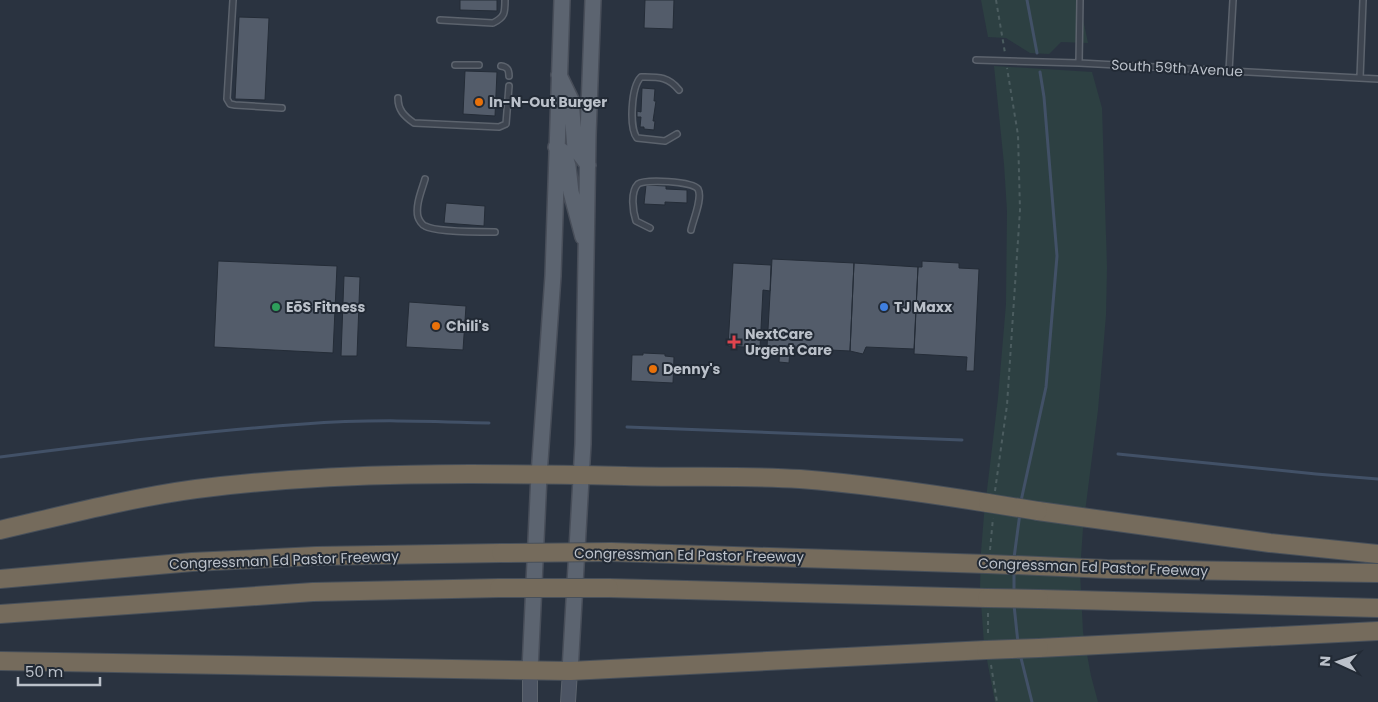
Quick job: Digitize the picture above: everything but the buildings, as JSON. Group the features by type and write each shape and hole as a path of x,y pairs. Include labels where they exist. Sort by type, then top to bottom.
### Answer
{"highway":[{"path":"0,530 138,498 254,482 342,476 715,476 799,479 904,490 1038,511 1270,542 1378,554"},
{"name":"Congressman Ed Pastor Freeway","path":"0,579 211,561 316,556 610,552 694,553 1107,569 1378,573"},
{"path":"0,614 313,592 499,588 609,588 1378,608"},
{"path":"0,661 570,670 1378,631"}],"main road":[{"path":"530,702 539,475 553,276 558,73 562,0"},
{"path":"568,702 582,475 593,0"},
{"path":"558,73 571,100 575,148 588,166"},
{"path":"556,147 562,150 567,161 577,220 587,250"}],"lane":[{"path":"233,0 227,99 230,104 235,106 282,108"},
{"path":"440,20 493,23 500,20 505,12 505,0"},
{"path":"1079,63 1080,0"},
{"path":"1229,71 1233,0"},
{"path":"1360,78 1363,0"},
{"name":"South 59th Avenue","path":"976,60 1079,63 1378,79"},
{"path":"455,65 478,65"},
{"path":"501,66 509,70 509,76"},
{"path":"677,134 665,141 637,138 633,127 633,105 634,88 637,81 641,78 668,79 679,90"},
{"path":"398,98 400,110 404,116 414,123 500,127 506,124 508,86"},
{"path":"425,179 420,194 418,210 418,218 424,226 436,229 495,232"},
{"path":"650,228 636,221 633,208 635,188 640,183 646,181 686,183 693,185 698,190 700,196 691,230"}],"path":[{"path":"996,0 1018,135 1020,210 1005,423"}],"shaded area":[{"path":"981,0 1079,0 1088,43 1061,42 1049,54 1030,53 1006,38 988,37"},
{"path":"994,66 1092,72 1102,108 1107,267 1106,315 1098,410 1083,528 1080,572 1083,632 1098,702 995,702 984,644 980,589 981,552 1006,304 1007,211"}],"waterway":[{"path":"1027,0 1037,53"},
{"path":"1021,501 1046,387 1057,256 1044,97 1040,72"},
{"path":"0,457 190,434 327,422 420,421 489,423"},
{"path":"627,427 962,440"},
{"path":"1118,454 1378,479"},
{"path":"1014,558 1020,513"},
{"path":"1014,570 1014,593"},
{"path":"1014,605 1018,643"},
{"path":"1020,654 1032,702"}],"place":[{"name":"In-N-Out Burger","path":"479,102"},
{"name":"EōS Fitness","path":"276,307"},
{"name":"TJ Maxx","path":"884,307"},
{"name":"Chili's","path":"436,326"},
{"name":"NextCare Urgent Care","path":"734,342"},
{"name":"Denny's","path":"653,369"}]}
